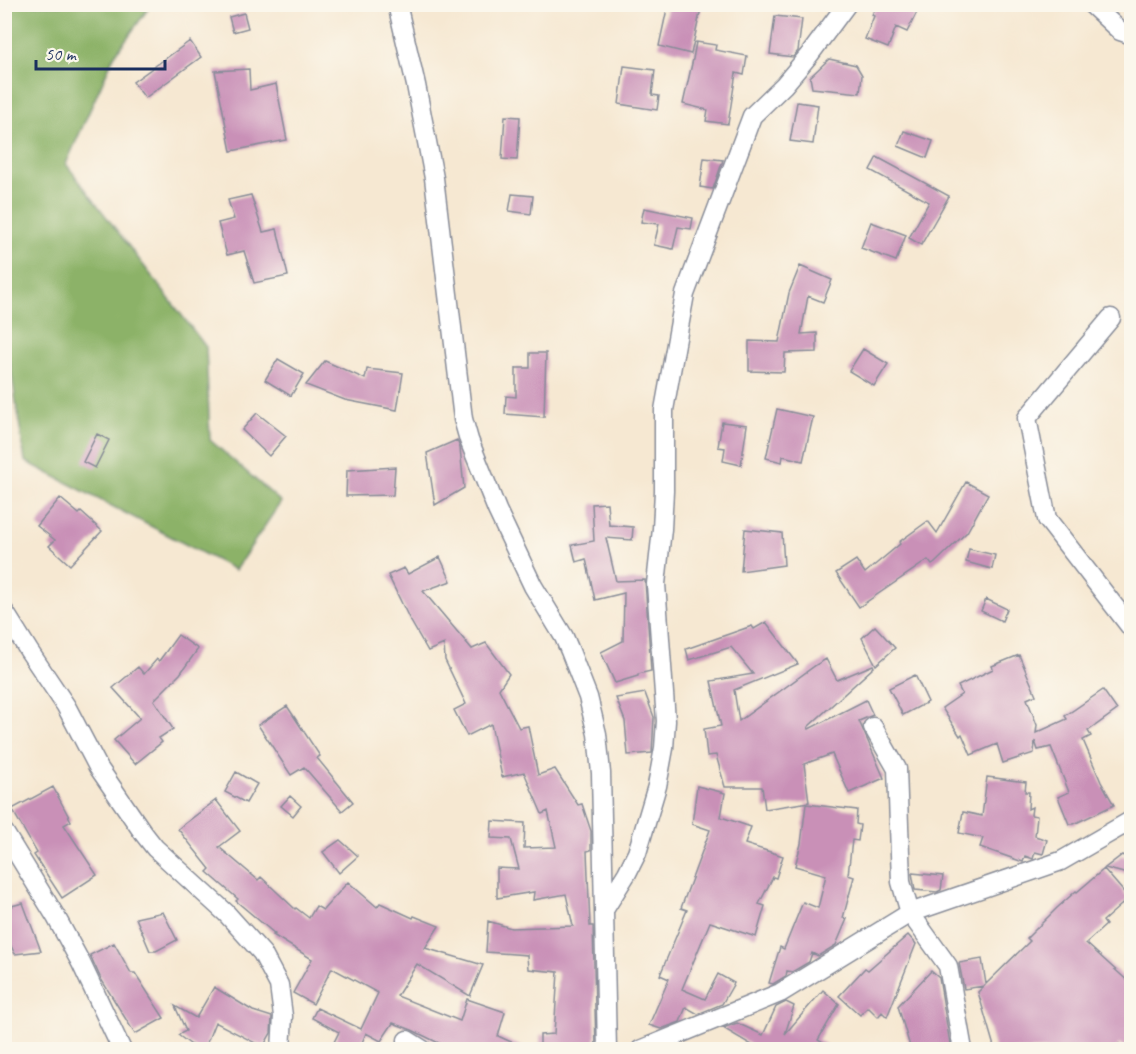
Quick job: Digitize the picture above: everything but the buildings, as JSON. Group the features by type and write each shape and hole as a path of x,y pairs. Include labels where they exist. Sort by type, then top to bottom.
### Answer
{"street":[{"path":"397,4 434,178 464,419 469,440 497,510 533,586 564,637 588,697 597,734 601,773 607,1050"},
{"path":"604,910 637,853 657,786 664,748 666,721 656,584 664,491 664,410 685,294 752,116 784,85 847,4"},
{"path":"1091,4 1120,31 1131,35"},
{"path":"1111,318 1027,418 1047,519 1131,629"},
{"path":"4,611 66,705 98,766 144,834 155,848 226,913 262,953 279,985 283,1016 280,1050"},
{"path":"873,727 897,769 901,882 910,913 948,966 963,1050"},
{"path":"640,1050 780,993 910,913 1061,861 1131,820"},
{"path":"4,832 81,963 122,1050"}],"green space":[{"path":"4,5 151,5 114,56 66,164 206,347 210,440 281,502 235,570 25,461 10,363 4,359"}]}
